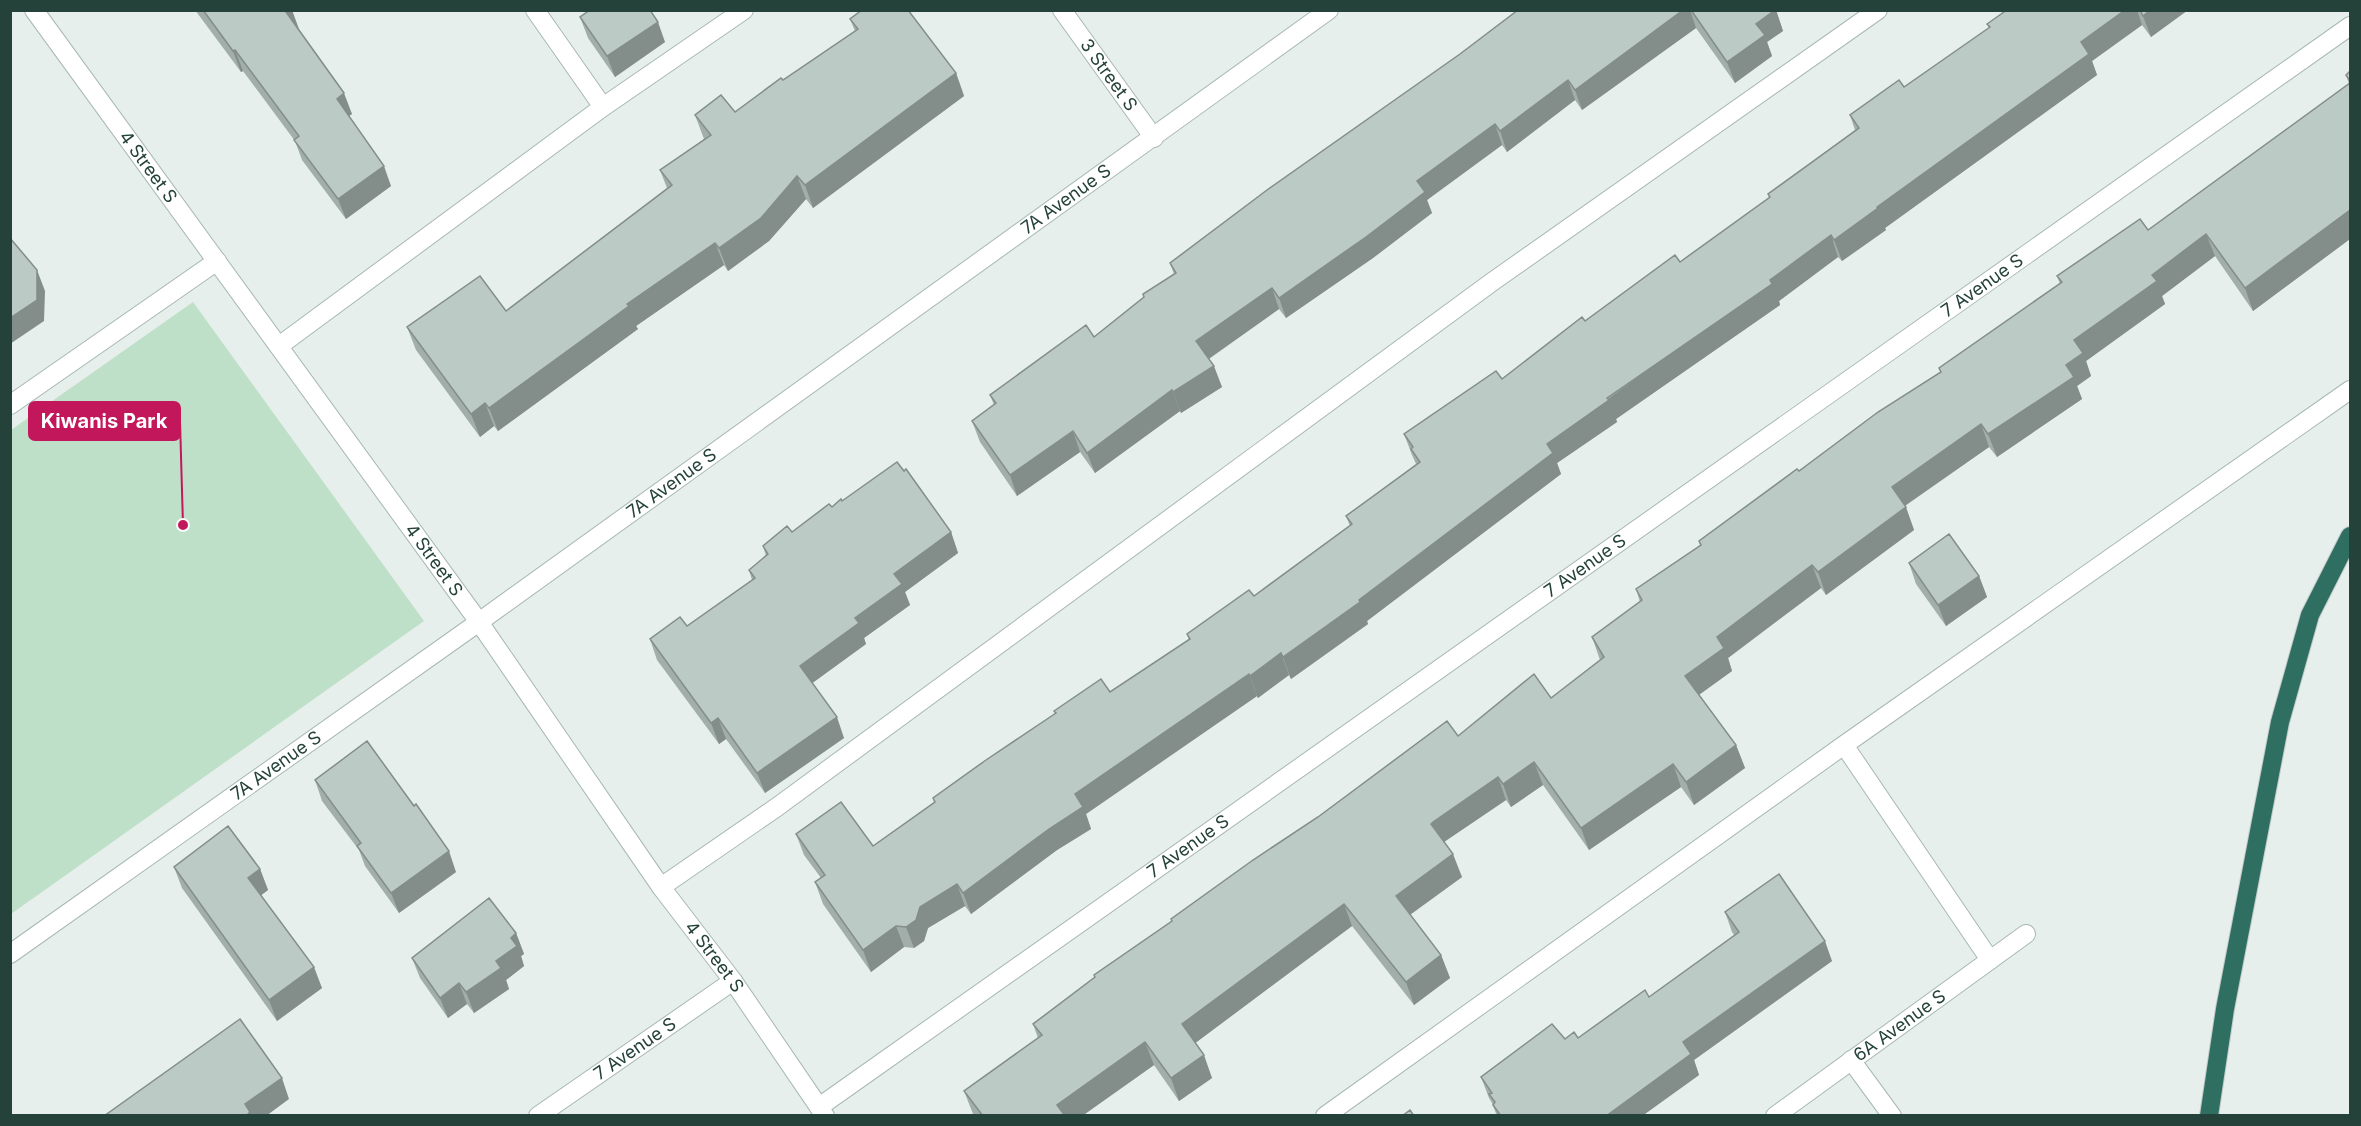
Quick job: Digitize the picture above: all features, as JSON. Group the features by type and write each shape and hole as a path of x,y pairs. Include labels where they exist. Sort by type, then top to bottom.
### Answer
{"highway":[{"path":"2209,1116 2225,1009 2280,722 2310,615 2350,536"}],"street":[{"name":"4 Street S","path":"34,10 479,622 662,887 733,981 822,1112"},
{"path":"535,10 603,107"},
{"path":"279,346 603,107 744,10"},
{"name":"3 Street S","path":"1062,10 1154,138"},
{"name":"7A Avenue S","path":"10,954 479,622 1329,10"},
{"path":"662,887 777,807 1492,282 1878,10"},
{"name":"7 Avenue S","path":"822,1112 2350,27"},
{"path":"10,405 217,261"},
{"path":"1325,1116 1844,745 2350,390"},
{"path":"1844,745 1990,960"},
{"name":"6A Avenue S","path":"1775,1116 2026,934"},
{"name":"7 Avenue S","path":"538,1116 733,981"},
{"path":"1851,1060 1892,1116"}],"green space":[{"path":"193,302 424,621 11,914 11,430"}],"building":[{"path":"203,10 288,10 286,12 344,93 337,99 384,166 338,199 294,140 299,136"},
{"path":"590,10 650,10 658,22 607,56 580,17"},
{"path":"862,10 908,10 956,73 805,185 797,176 761,218 719,248 715,243 627,304 629,306 489,408 485,403 471,414 407,327 480,276 506,311 672,185 660,170 711,135 695,115 721,95 735,112 781,78 783,80 858,29 850,19"},
{"path":"1518,10 1683,10 1575,90 1568,80 1500,131 1495,124 1417,181 1425,192 1366,237 1279,298 1272,288 1196,341 1214,366 1173,392 1172,390 1087,453 1073,431 1010,475 972,421 996,403 990,395 1086,325 1094,337 1144,297 1143,294 1176,273 1170,263 1267,190 1460,54"},
{"path":"1691,10 1775,10 1756,24 1765,35 1727,62"},
{"path":"2002,10 2125,10 2081,42 2089,54 1834,240 1831,235 1770,280 1772,284 1607,398 1609,400 1547,444 1553,453 1359,600 1360,602 1283,657 1281,653 1250,676 1249,674 1075,794 1083,807 1049,829 963,893 957,884 920,907 916,920 906,927 896,926 863,950 815,882 825,875 796,834 841,802 873,846 935,802 933,798 1101,679 1110,692 1190,639 1187,634 1249,590 1254,596 1352,524 1346,516 1420,462 1404,434 1496,371 1502,379 1582,317 1585,321 1675,255 1680,262 1770,197 1768,194 1859,128 1850,115 1899,80 1904,87 1990,27 1987,24 2004,12"},
{"path":"2140,10 2150,10 2143,16"},
{"path":"2350,83 2350,210 2245,288 2206,234 2152,275 2157,281 2074,340 2083,353 2066,365 2074,377 1988,434 1981,424 1892,487 1906,507 1818,572 1812,565 1717,637 1724,648 1685,676 1736,745 1686,782 1673,764 1581,828 1534,762 1503,784 1498,777 1431,824 1453,854 1396,896 1441,955 1406,982 1344,904 1182,1024 1204,1055 1171,1078 1145,1042 1057,1105 1065,1116 983,1116 964,1091 1042,1035 1033,1024 1095,977 1094,975 1172,921 1171,919 1253,860 1318,817 1447,721 1458,736 1534,674 1551,698 1604,657 1592,637 1642,600 1636,589 1701,545 1699,541 1797,469 1799,471 1878,412 1941,372 1939,368 2062,282 2057,276 2140,219 2148,230"},
{"path":"10,238 37,270 37,300 10,318"},
{"path":"897,462 904,471 906,469 951,532 894,574 902,584 855,618 859,623 800,666 837,717 757,773 718,718 711,723 650,639 680,617 687,626 755,578 749,570 768,554 763,546 787,526 792,532 829,504 832,507 841,499 842,501"},
{"path":"1949,534 1979,576 1938,605 1909,563"},
{"path":"367,741 449,851 391,893 357,846 361,843 315,780"},
{"path":"228,826 260,869 248,878 314,967 269,1000 174,867"},
{"path":"1779,874 1825,941 1683,1042 1691,1054 1606,1116 1501,1116 1493,1105 1495,1102 1489,1094 1492,1093 1481,1077 1552,1024 1565,1039 1574,1032 1578,1038 1645,990 1649,997 1739,932 1725,912"},
{"path":"489,898 516,933 511,938 517,946 496,961 501,968 466,992 459,983 440,998 412,958"},
{"path":"240,1019 282,1078 245,1104 250,1112 246,1116 104,1116"},
{"path":"1410,1110 1414,1116 1402,1116"}],"place":[{"name":"Kiwanis Park","path":"183,525"}]}
